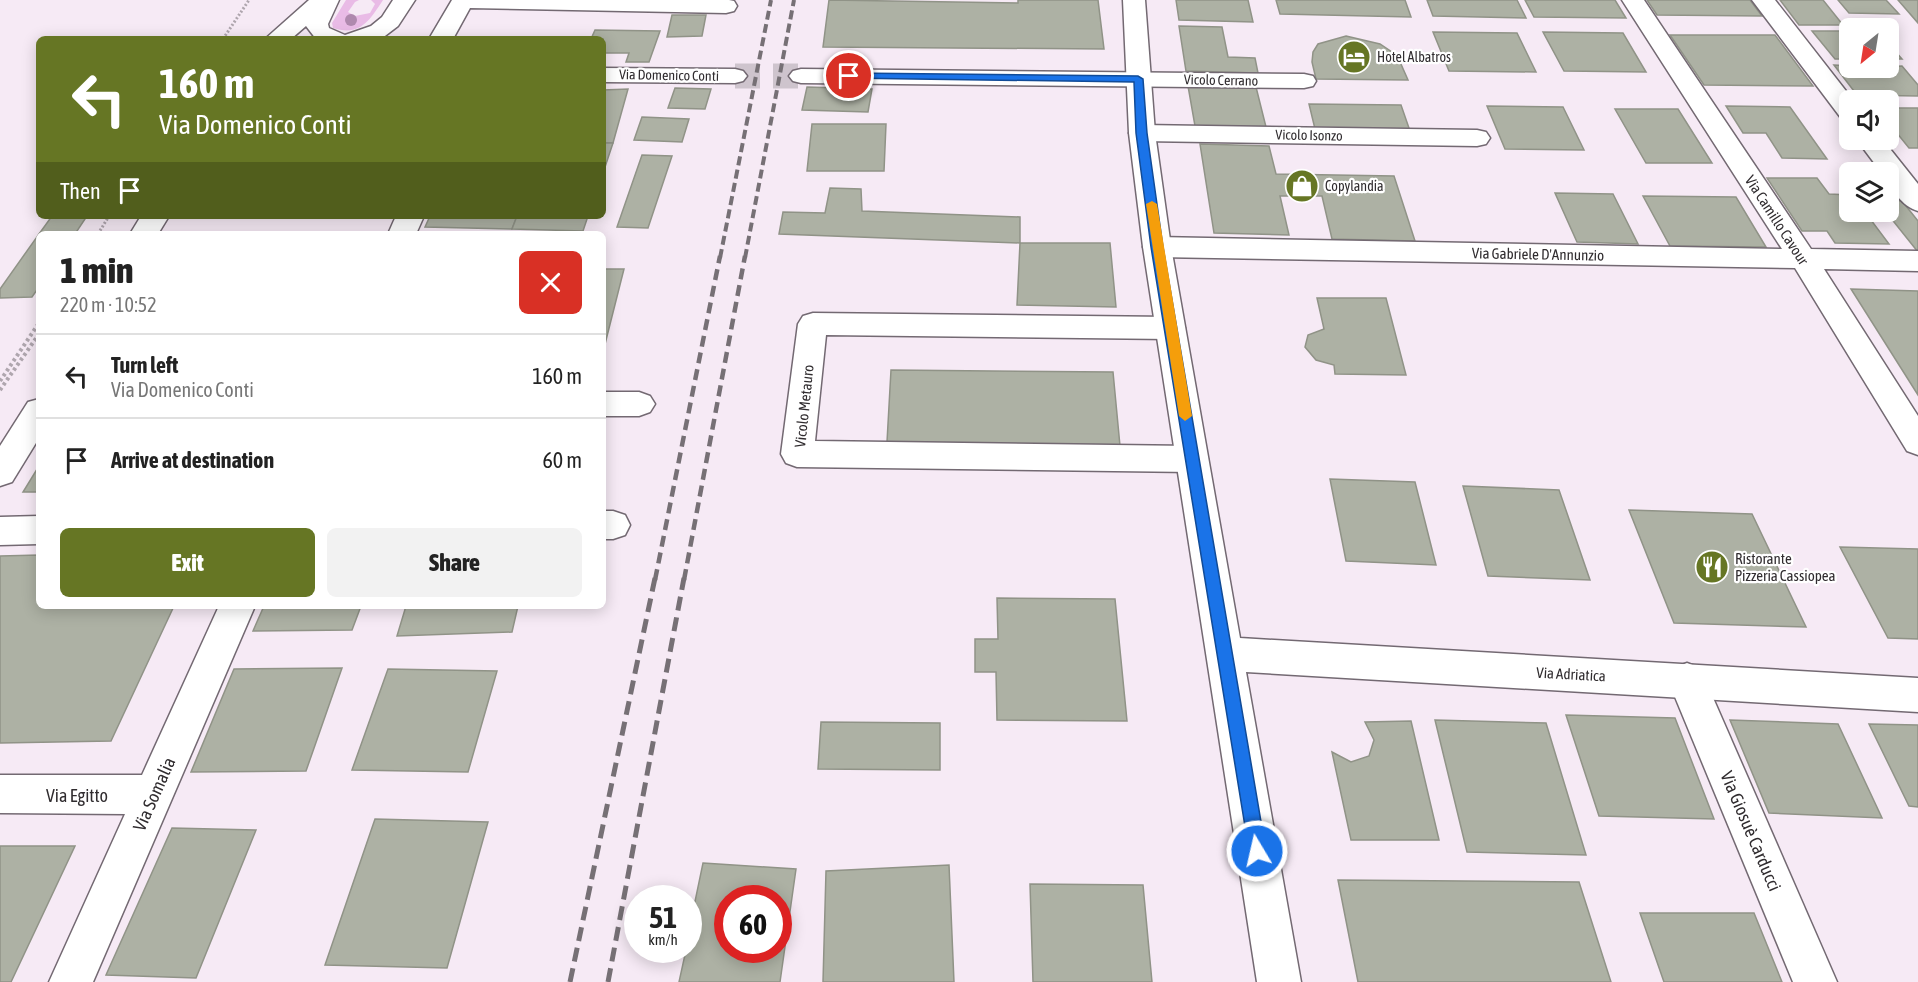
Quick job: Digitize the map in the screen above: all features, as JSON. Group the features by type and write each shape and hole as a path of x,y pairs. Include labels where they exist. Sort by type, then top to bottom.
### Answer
{"street":[{"path":"281,36 323,0"},
{"path":"328,0 316,19 316,24 321,32 328,36"},
{"path":"1134,0 1142,133 1157,247 1279,982"},
{"name":"Via Camillo Cavour","path":"1633,0 1803,259 1918,442"},
{"path":"1763,0 1839,99"},
{"path":"443,36 462,1 726,6"},
{"path":"401,5 399,22 406,36"},
{"path":"364,36 387,26 401,5"},
{"name":"Via Domenico Conti","path":"606,75 735,76"},
{"path":"801,76 1138,79"},
{"name":"Vicolo Cerrano","path":"1138,79 1304,81"},
{"name":"Vicolo Isonzo","path":"1142,133 1477,138"},
{"path":"1878,150 1918,202"},
{"name":"Via Gabriele D'Annunzio","path":"1157,247 1918,261"},
{"name":"Vicolo Metauro","path":"1170,328 813,324 797,454 1192,459"},
{"path":"606,404 639,404"},
{"path":"0,473 36,416"},
{"path":"0,531 36,530"},
{"name":"Via Somalia","path":"71,982 236,609"},
{"name":"Via Adriatica","path":"1224,654 1918,695"},
{"name":"Via Giosuè Carducci","path":"1687,680 1815,982"},
{"name":"Via Egitto","path":"0,794 153,795"}],"path":[{"path":"225,36 249,0"},
{"path":"0,381 36,327"},
{"path":"0,390 36,338"}],"shaded area":[{"path":"346,0 359,0 348,12 355,16 370,13 375,4 371,0 383,0 363,25 350,30 333,28 332,23"}],"building":[{"path":"829,0 1018,3 1018,0 1098,0 1104,49 823,47"},
{"path":"1176,0 1248,0 1253,22 1179,20"},
{"path":"1276,0 1405,0 1411,17 1280,14"},
{"path":"1427,0 1517,0 1526,18 1433,16"},
{"path":"1525,0 1615,0 1626,18 1534,17"},
{"path":"1647,0 1750,0 1762,16 1657,15"},
{"path":"1780,0 1823,0 1839,20 1839,25 1799,25"},
{"path":"1838,0 1886,0 1899,14 1849,13"},
{"path":"1898,0 1918,0 1918,23"},
{"path":"672,15 706,15 702,36 667,37"},
{"path":"1179,26 1222,27 1228,57 1255,58 1258,73 1186,71"},
{"path":"595,30 660,31 649,62 626,62 629,53 606,53 606,36 592,36"},
{"path":"1812,31 1839,31 1839,59 1835,59"},
{"path":"1433,32 1517,33 1536,72 1449,71"},
{"path":"1543,32 1623,33 1646,72 1564,71"},
{"path":"1670,35 1775,35 1813,86 1704,85"},
{"name":"Hotel Albatros","path":"1346,36 1380,44 1392,52 1400,62 1408,80 1316,79 1312,62 1313,52 1318,44"},
{"path":"1899,66 1902,66 1918,85 1918,96 1899,96 1899,90 1853,90 1844,78 1899,78"},
{"path":"1188,86 1256,87 1266,127 1195,126"},
{"path":"807,87 872,89 868,112 802,110"},
{"path":"675,88 711,89 705,109 668,108"},
{"path":"628,89 613,143 606,143 606,90"},
{"path":"1309,104 1401,105 1410,131 1315,129"},
{"path":"1487,106 1563,107 1584,150 1505,149"},
{"path":"1726,106 1790,107 1827,159 1782,158 1766,133 1743,133"},
{"path":"1899,108 1918,108 1918,148 1909,148 1899,136"},
{"path":"1615,109 1678,109 1712,163 1646,163"},
{"path":"642,117 689,119 682,142 634,140"},
{"path":"812,124 886,124 884,171 807,171"},
{"path":"606,143 613,143 606,164"},
{"name":"Copylandia","path":"1200,144 1269,146 1276,174 1394,176 1415,241 1332,239 1322,196 1280,196 1289,235 1214,233"},
{"path":"642,155 672,156 648,228 617,227"},
{"path":"1767,178 1817,178 1829,194 1839,194 1839,222 1872,222 1889,244 1835,243 1827,231 1802,231"},
{"path":"830,188 861,189 862,211 1020,217 1020,243 779,234 783,212 825,213"},
{"path":"1555,193 1613,194 1638,244 1577,242"},
{"path":"1643,196 1736,197 1766,247 1670,246"},
{"path":"1899,201 1902,201 1918,221 1918,252 1894,222 1899,222"},
{"path":"50,219 85,219 77,231 41,231"},
{"path":"429,219 516,219 512,229 425,227"},
{"path":"516,219 587,219 583,231 512,229"},
{"path":"36,238 36,291 32,297 0,298 0,289"},
{"path":"1020,243 1110,243 1116,307 1017,305"},
{"path":"606,269 624,269 606,340"},
{"path":"1851,289 1918,291 1918,395"},
{"path":"1317,298 1386,298 1406,375 1335,374 1334,365 1316,360 1305,347 1308,335 1324,329"},
{"path":"891,370 1113,372 1120,446 887,442"},
{"path":"36,471 36,492 23,492"},
{"path":"1330,479 1415,482 1436,565 1346,561"},
{"path":"1463,486 1559,490 1590,580 1488,576"},
{"path":"1629,510 1752,514 1806,627 1674,623"},
{"path":"1840,547 1918,549 1918,639 1888,638"},
{"path":"36,555 36,609 173,609 111,741 0,743 0,556"},
{"path":"997,598 1115,599 1127,721 997,720 996,672 975,672 975,639 998,639"},
{"path":"263,609 360,609 352,630 253,631"},
{"path":"405,609 517,609 512,632 397,636"},
{"path":"342,668 306,771 191,772 234,669"},
{"path":"388,669 497,671 468,772 352,770"},
{"path":"1566,715 1675,718 1714,819 1599,816"},
{"path":"1435,720 1546,723 1586,855 1467,852"},
{"path":"1730,720 1838,724 1882,818 1769,813"},
{"path":"1411,721 1439,840 1351,840 1332,752 1351,762 1369,756 1374,740 1365,722"},
{"path":"821,722 940,723 940,770 818,769"},
{"path":"1869,724 1918,725 1918,807 1909,806"},
{"path":"375,819 488,822 447,968 325,965"},
{"path":"172,828 256,830 196,978 106,975"},
{"path":"0,846 75,846 11,982 0,982"},
{"path":"703,863 796,869 792,897 792,885 714,885 714,963 783,963 780,982 679,982 683,963 702,963 702,885 698,885"},
{"path":"949,865 954,982 823,982 826,871"},
{"path":"1338,880 1579,882 1611,982 1358,982"},
{"path":"1030,884 1143,885 1152,982 1033,982"},
{"path":"1640,913 1754,913 1782,982 1664,982"}],"tunnel":[{"path":"735,76 801,76"}],"railway":[{"path":"720,258 771,0"},
{"path":"745,258 794,0"},
{"path":"655,580 720,256"},
{"path":"684,580 745,256"},
{"path":"570,982 655,578"},
{"path":"608,982 684,578"}],"slow traffic":[{"path":"1152,204 1185,416"}],"place":[{"name":"Hotel Albatros","path":"1354,57"},
{"name":"Copylandia","path":"1302,186"},
{"name":"Ristorante Pizzeria Cassiopea","path":"1712,567"}],"route":[{"path":"849,76 1138,79 1142,133 1157,247 1257,851"}]}
